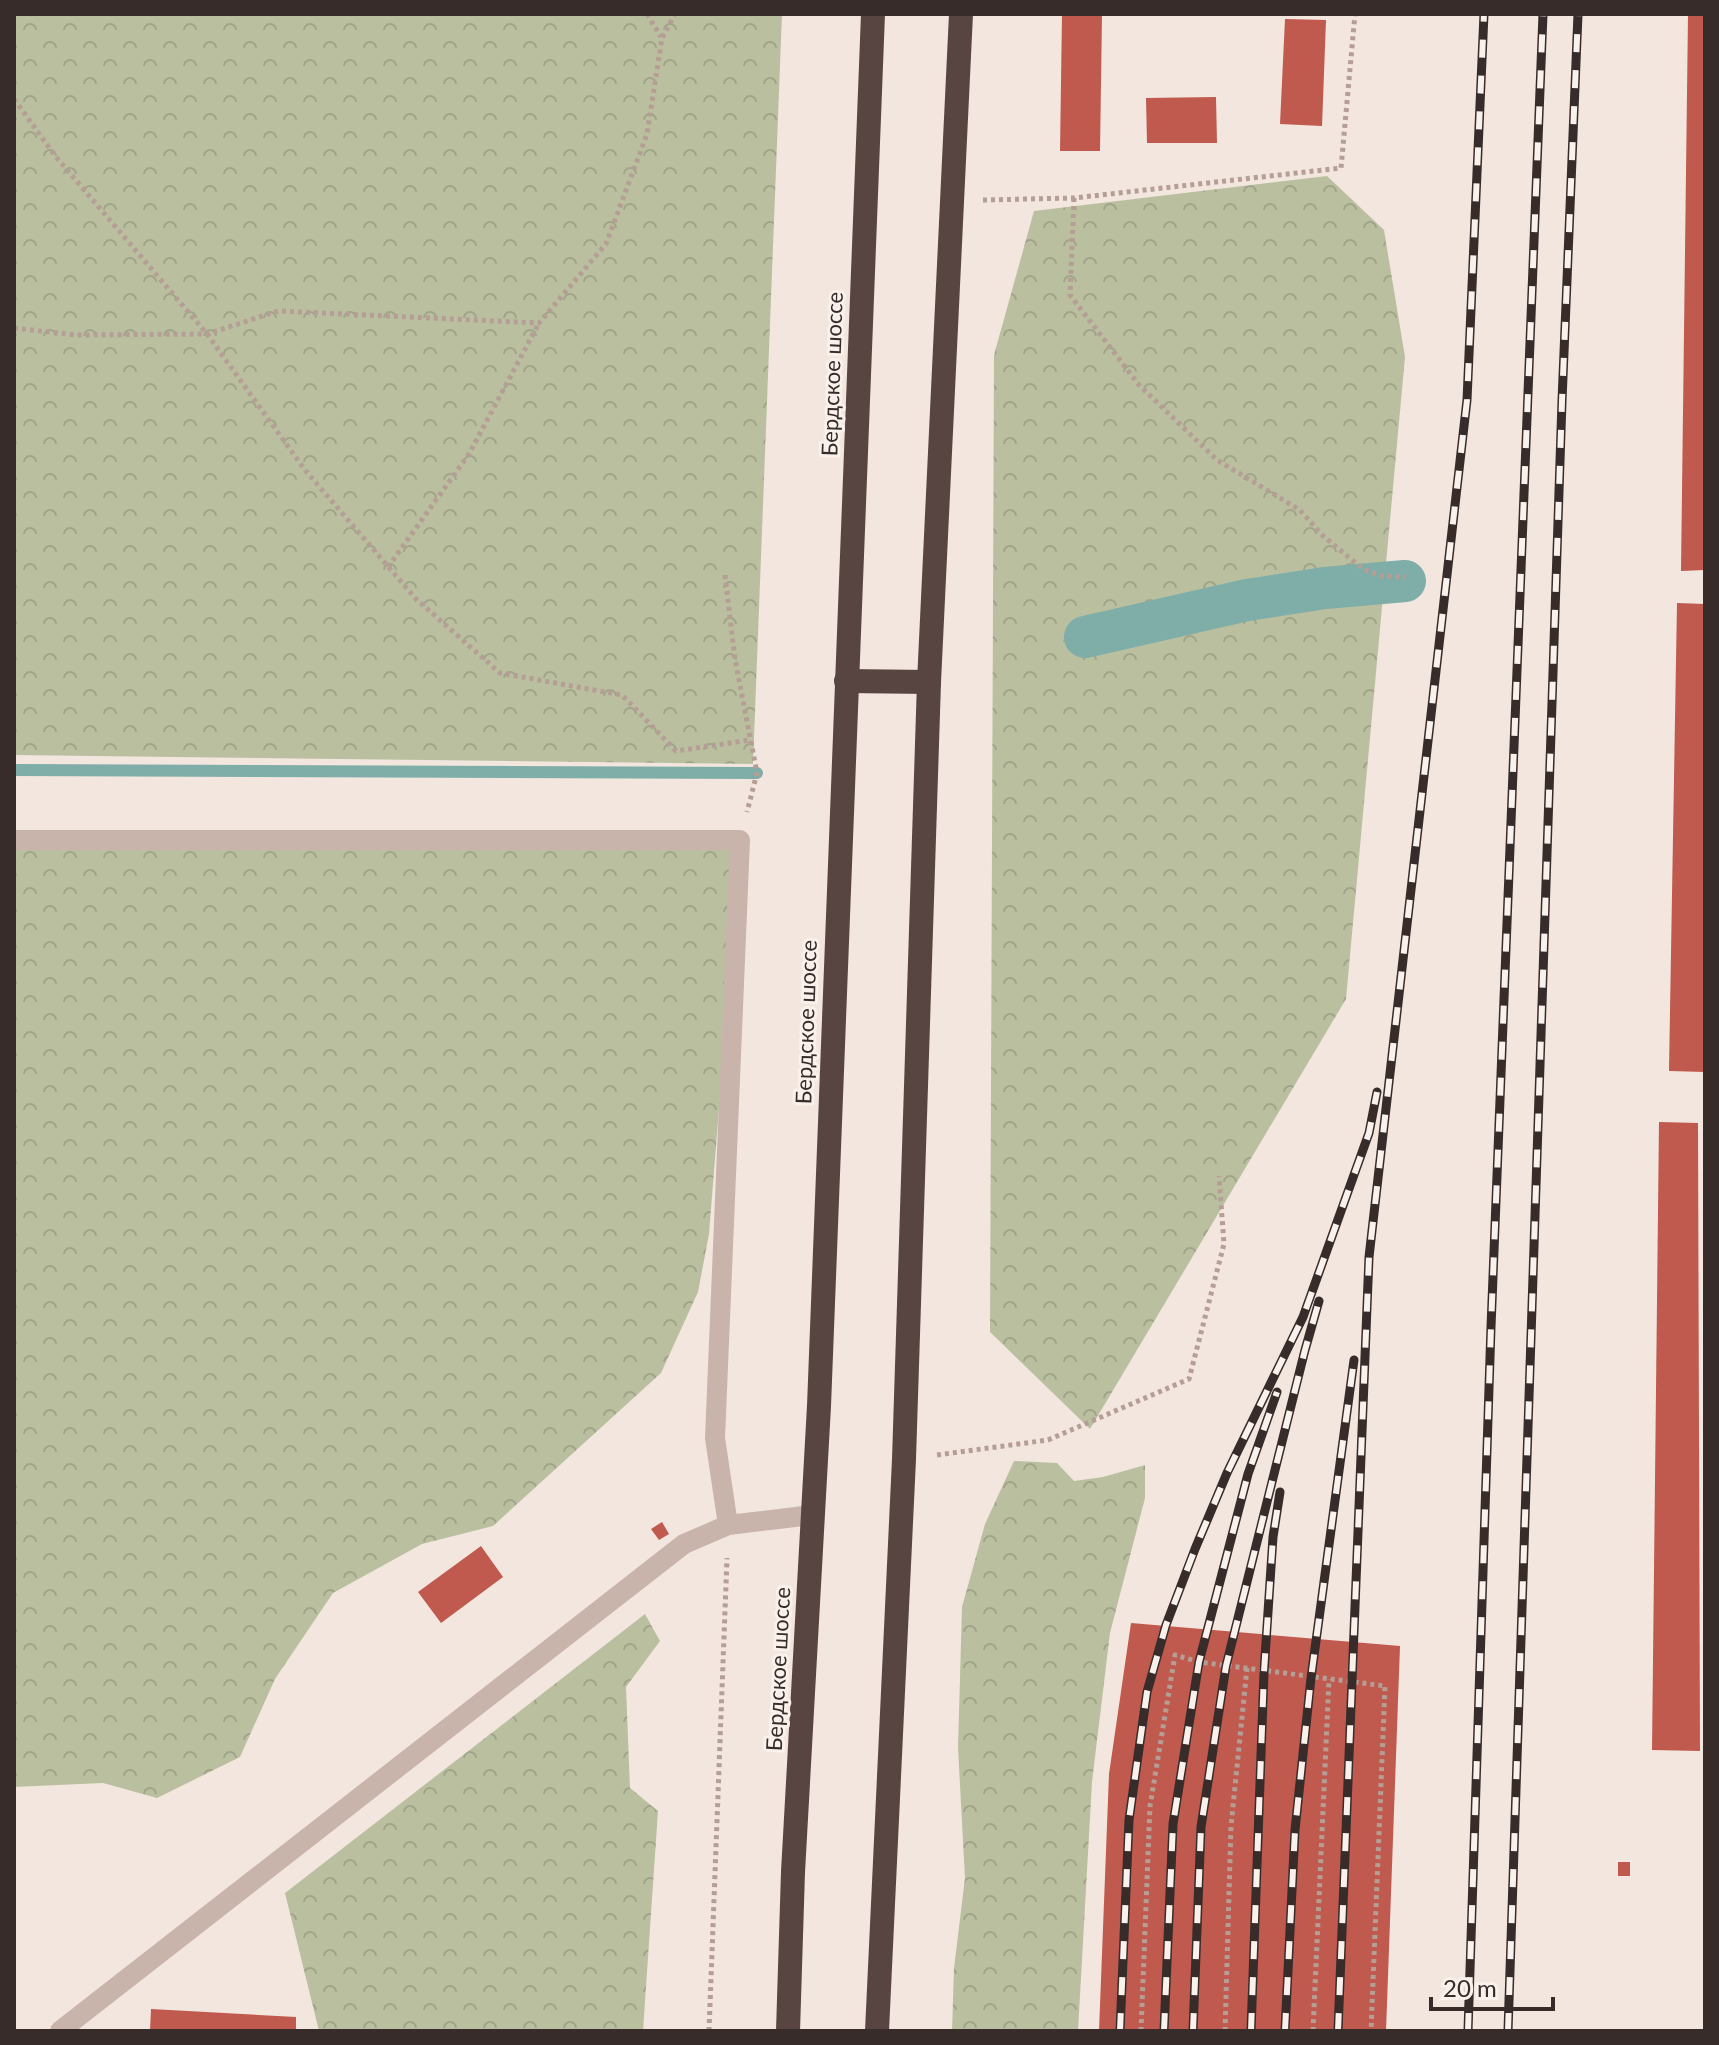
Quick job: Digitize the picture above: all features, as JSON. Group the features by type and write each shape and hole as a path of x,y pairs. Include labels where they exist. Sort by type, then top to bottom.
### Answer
{"highway":[{"name":"Бердское шоссе","path":"788,2031 793,1872 819,1406 873,14"},
{"path":"877,2031 904,1459 929,682 961,14"},
{"path":"846,681 929,682"}],"lane":[{"path":"14,840 740,840 715,1438 728,1525"},
{"path":"60,2031 684,1544 728,1525 812,1515"}],"path":[{"path":"647,14 662,38"},
{"path":"388,567 469,454 539,323 606,244 647,134 662,38 675,14"},
{"path":"953,201 1074,198 1341,168 1355,14"},
{"path":"14,99 56,157 207,334 305,470 416,599 500,673 622,695 676,751 750,740"},
{"path":"1074,198 1070,295 1139,385 1217,460 1300,510 1322,535 1363,569 1381,576 1405,577"},
{"path":"14,328 76,335 207,334 278,311 539,323"},
{"path":"725,575 735,659 757,773 740,840"},
{"path":"904,1459 1048,1440 1189,1379 1224,1244 1219,1176"},
{"path":"709,2031 728,1525"},
{"path":"1141,2031 1150,1806 1175,1655 1199,1662 1385,1686 1371,2031"},
{"path":"1225,2031 1231,1826 1247,1668"},
{"path":"1313,2031 1329,1679"}],"green space":[{"path":"14,14 782,14 753,764 14,755"},
{"path":"1327,176 1384,230 1405,357 1346,999 1090,1429 990,1332 994,355 1034,211"},
{"path":"14,836 740,845 709,1234 698,1292 661,1373 493,1526 422,1544 333,1593 275,1679 240,1757 157,1798 103,1783 14,1787"},
{"path":"1014,1461 1057,1463 1074,1481 1103,1477 1145,1465 1145,1498 1110,1633 1092,1782 1078,2031 952,2031 954,1968 965,1878 958,1748 962,1607 985,1524"},
{"path":"645,1614 660,1641 626,1687 630,1788 658,1811 643,2031 319,2031 285,1893"}],"building":[{"path":"1062,14 1102,14 1100,151 1060,151"},
{"path":"1688,14 1705,14 1705,570 1681,571"},
{"path":"1285,19 1326,20 1322,126 1280,124"},
{"path":"1216,97 1217,143 1147,143 1146,98"},
{"path":"1677,603 1705,604 1704,1072 1669,1071"},
{"path":"1659,1122 1698,1123 1700,1751 1652,1750"},
{"path":"662,1522 669,1534 659,1540 651,1529"},
{"path":"481,1546 503,1577 441,1623 418,1592"},
{"path":"1131,1623 1400,1646 1386,2031 1099,2031 1109,1774"},
{"path":"1618,1862 1630,1862 1630,1876 1618,1876"},
{"path":"151,2009 296,2017 296,2031 150,2031"}],"waterway":[{"path":"1085,637 1247,600 1325,588 1405,581"},
{"path":"14,770 757,773"}],"railway":[{"path":"1338,2031 1369,1257 1467,400 1484,14"},
{"path":"1468,2031 1491,1327 1543,14"},
{"path":"1508,2031 1562,401 1578,14"},
{"path":"1120,2031 1129,1820 1147,1692 1166,1625 1195,1549 1227,1473 1303,1317 1369,1133 1377,1092"},
{"path":"1193,2031 1201,1827 1226,1666 1319,1301"},
{"path":"1285,2031 1295,1830 1311,1678 1354,1360"},
{"path":"1164,2031 1173,1824 1199,1662 1248,1474 1277,1392"},
{"path":"1251,2031 1264,1672 1273,1537 1280,1492"}]}
